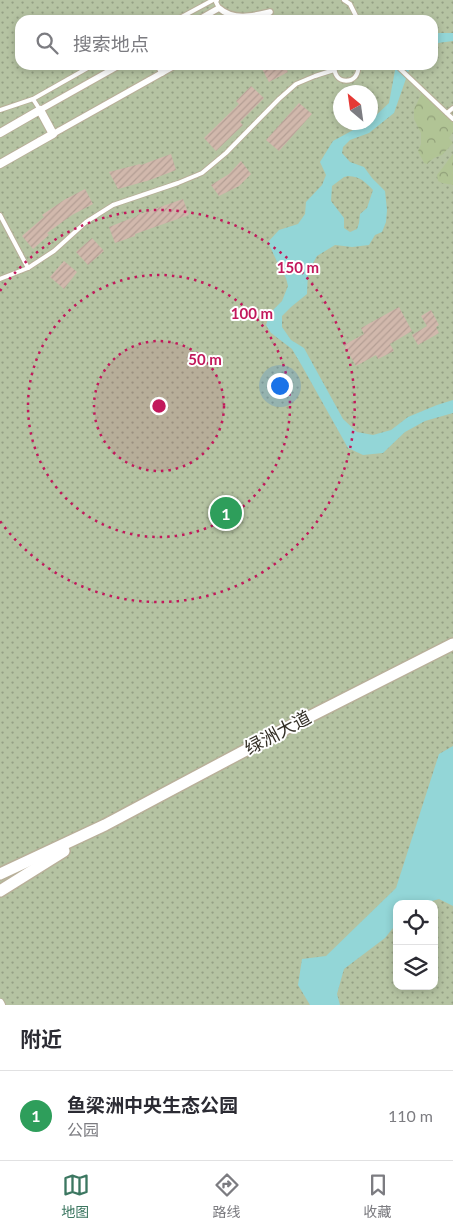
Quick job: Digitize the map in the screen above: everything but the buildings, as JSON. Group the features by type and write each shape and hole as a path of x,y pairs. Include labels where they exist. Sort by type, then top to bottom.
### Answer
{"main road":[{"name":"绿洲大道","path":"0,874 105,825 293,725 453,644"},
{"name":"绿洲大道","path":"0,891 105,825"}],"street":[{"path":"207,15 219,8 222,12 231,15"},
{"path":"255,15 270,12 264,15"},
{"path":"0,133 111,70"},
{"path":"0,164 166,70"},
{"path":"40,110 54,134"}],"lane":[{"path":"185,15 213,0"},
{"path":"217,0 219,8"},
{"path":"344,0 350,4 356,15"},
{"path":"0,110 33,98 84,70"},
{"path":"0,279 28,268 54,251 86,222 113,205 202,173 226,154 296,84 330,70"},
{"path":"335,70 335,74 343,81 351,80 356,76 358,70"},
{"path":"401,70 453,119"},
{"path":"33,98 40,110"},
{"path":"447,113 453,108"},
{"path":"0,214 28,268"}],"green space":[{"path":"0,0 453,0 453,1005 0,1005"},
{"path":"423,91 453,119 453,132 449,138 453,143 442,155 434,158 427,164 424,163 418,151 421,144 421,133 414,119 414,109"},
{"path":"453,154 453,185 442,183 438,181 437,175"}],"water":[{"path":"438,33 453,33 453,41 438,43"},
{"path":"395,70 409,70 394,113 378,126 378,113 389,103"},
{"path":"353,130 373,130 350,140 343,147 342,153 350,162 364,167 385,191 386,222 382,232 375,235 369,245 352,247 335,245 317,256 308,272 307,294 282,316 282,327 291,340 304,348 343,419 357,432 373,435 391,430 408,417 453,400 453,413 425,421 405,432 383,453 363,455 348,448 292,349 271,333 266,325 270,313 282,301 288,286 268,242 279,230 298,224 305,214 306,202 322,185 326,175 320,162 333,141","holes":["348,176 362,180 373,190 367,208 360,214 357,229 350,232 344,228 344,218 331,201 332,186"]},
{"path":"453,746 453,906 439,899 393,900 393,928 385,938 344,969 337,994 340,1005 310,1005 298,985 302,959 326,956 396,888 439,754"}],"place":[{"name":"鱼梁洲中央生态公园","path":"226,513"}]}
